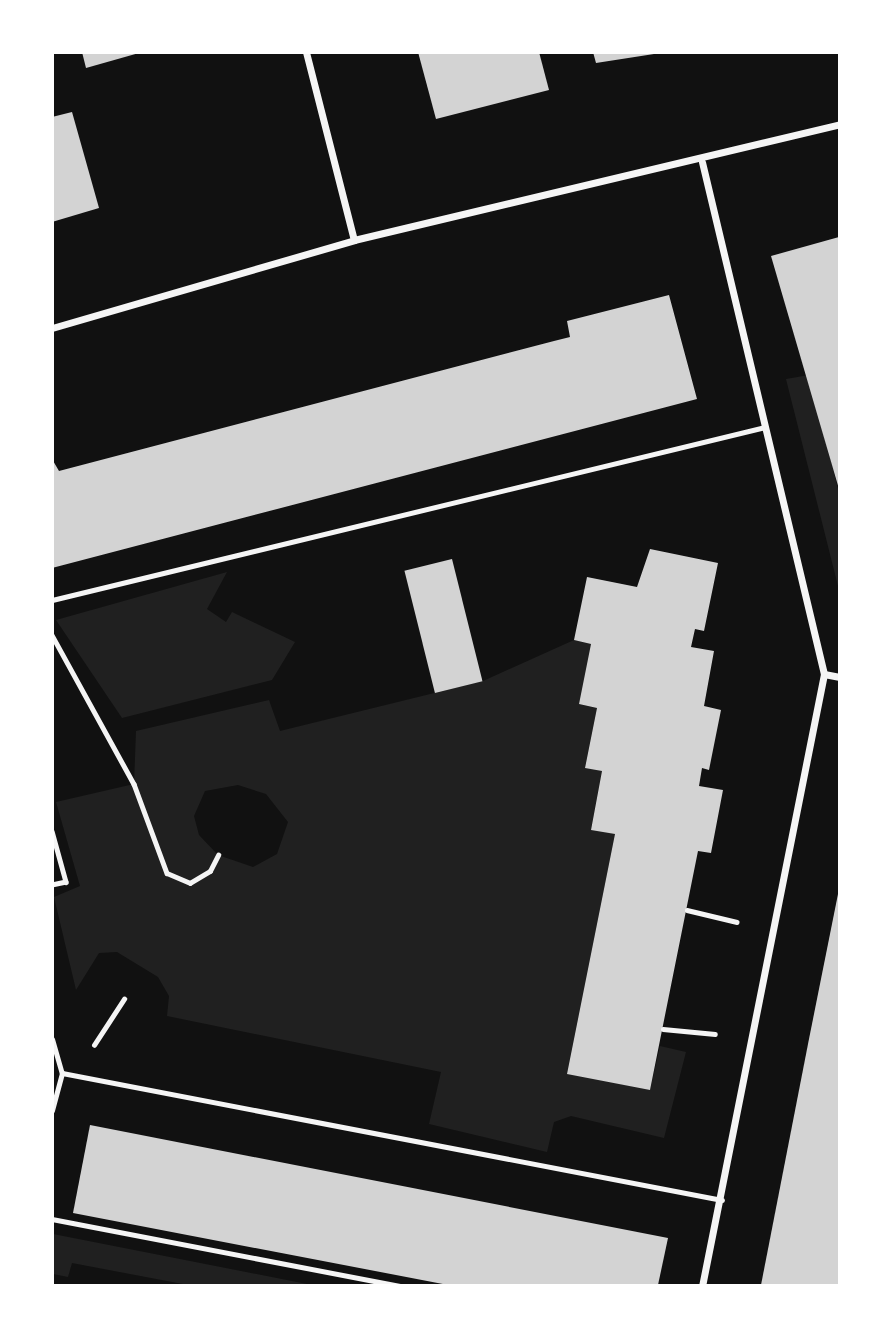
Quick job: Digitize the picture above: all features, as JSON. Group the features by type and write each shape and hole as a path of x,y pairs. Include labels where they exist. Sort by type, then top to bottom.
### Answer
{"street":[{"path":"306,52 354,240"},
{"path":"52,328 354,240 702,162 839,124"},
{"path":"702,162 824,674 722,1200 702,1286"},
{"path":"824,674 839,677"}],"lane":[{"path":"52,600 765,427"},
{"path":"52,1039 62,1073 52,1111"},
{"path":"62,1073 722,1200"}],"path":[{"path":"52,635 134,784 167,873 190,883 210,871 218,855"},
{"path":"52,831 66,881 52,885"},
{"path":"687,909 738,919 735,932"},
{"path":"75,1075 124,999"},
{"path":"663,1029 714,1038 716,1025"},
{"path":"52,1219 400,1286"}],"shaded area":[{"path":"809,375 839,493 839,590 786,379"},
{"path":"227,572 207,609 226,622 232,612 295,642 272,680 122,718 56,620"},
{"path":"574,640 591,644 579,704 597,708 585,767 602,771 591,829 615,834 567,1073 650,1090 660,1046 686,1052 664,1138 571,1116 554,1122 547,1152 429,1124 441,1072 167,1016 169,996 158,977 117,952 99,953 76,990 54,897 80,886 56,802 134,784 136,731 269,700 280,731 483,681","holes":["238,785 266,794 288,822 277,854 253,867 218,855 199,835 194,816 205,791"]},
{"path":"53,1234 312,1285 188,1285 72,1263 68,1277 53,1274"}],"building":[{"path":"82,52 139,52 139,53 86,68"},
{"path":"418,52 539,52 549,90 436,119"},
{"path":"593,52 654,52 654,54 596,63"},
{"path":"72,112 99,208 52,222 52,117"},
{"path":"839,237 839,489 771,256"},
{"path":"669,295 697,399 52,568 52,459 59,471 570,337 567,321"},
{"path":"650,549 718,563 704,631 695,629 691,647 714,651 704,706 721,710 709,770 702,768 699,786 723,790 711,853 698,851 650,1090 567,1074 615,834 591,830 602,771 585,768 597,708 579,704 591,644 574,640 587,577 637,587"},
{"path":"452,559 482,681 435,693 404,571"},
{"path":"838,894 839,1285 761,1285 808,1044"},
{"path":"90,1125 668,1238 658,1285 448,1285 73,1213"}]}
